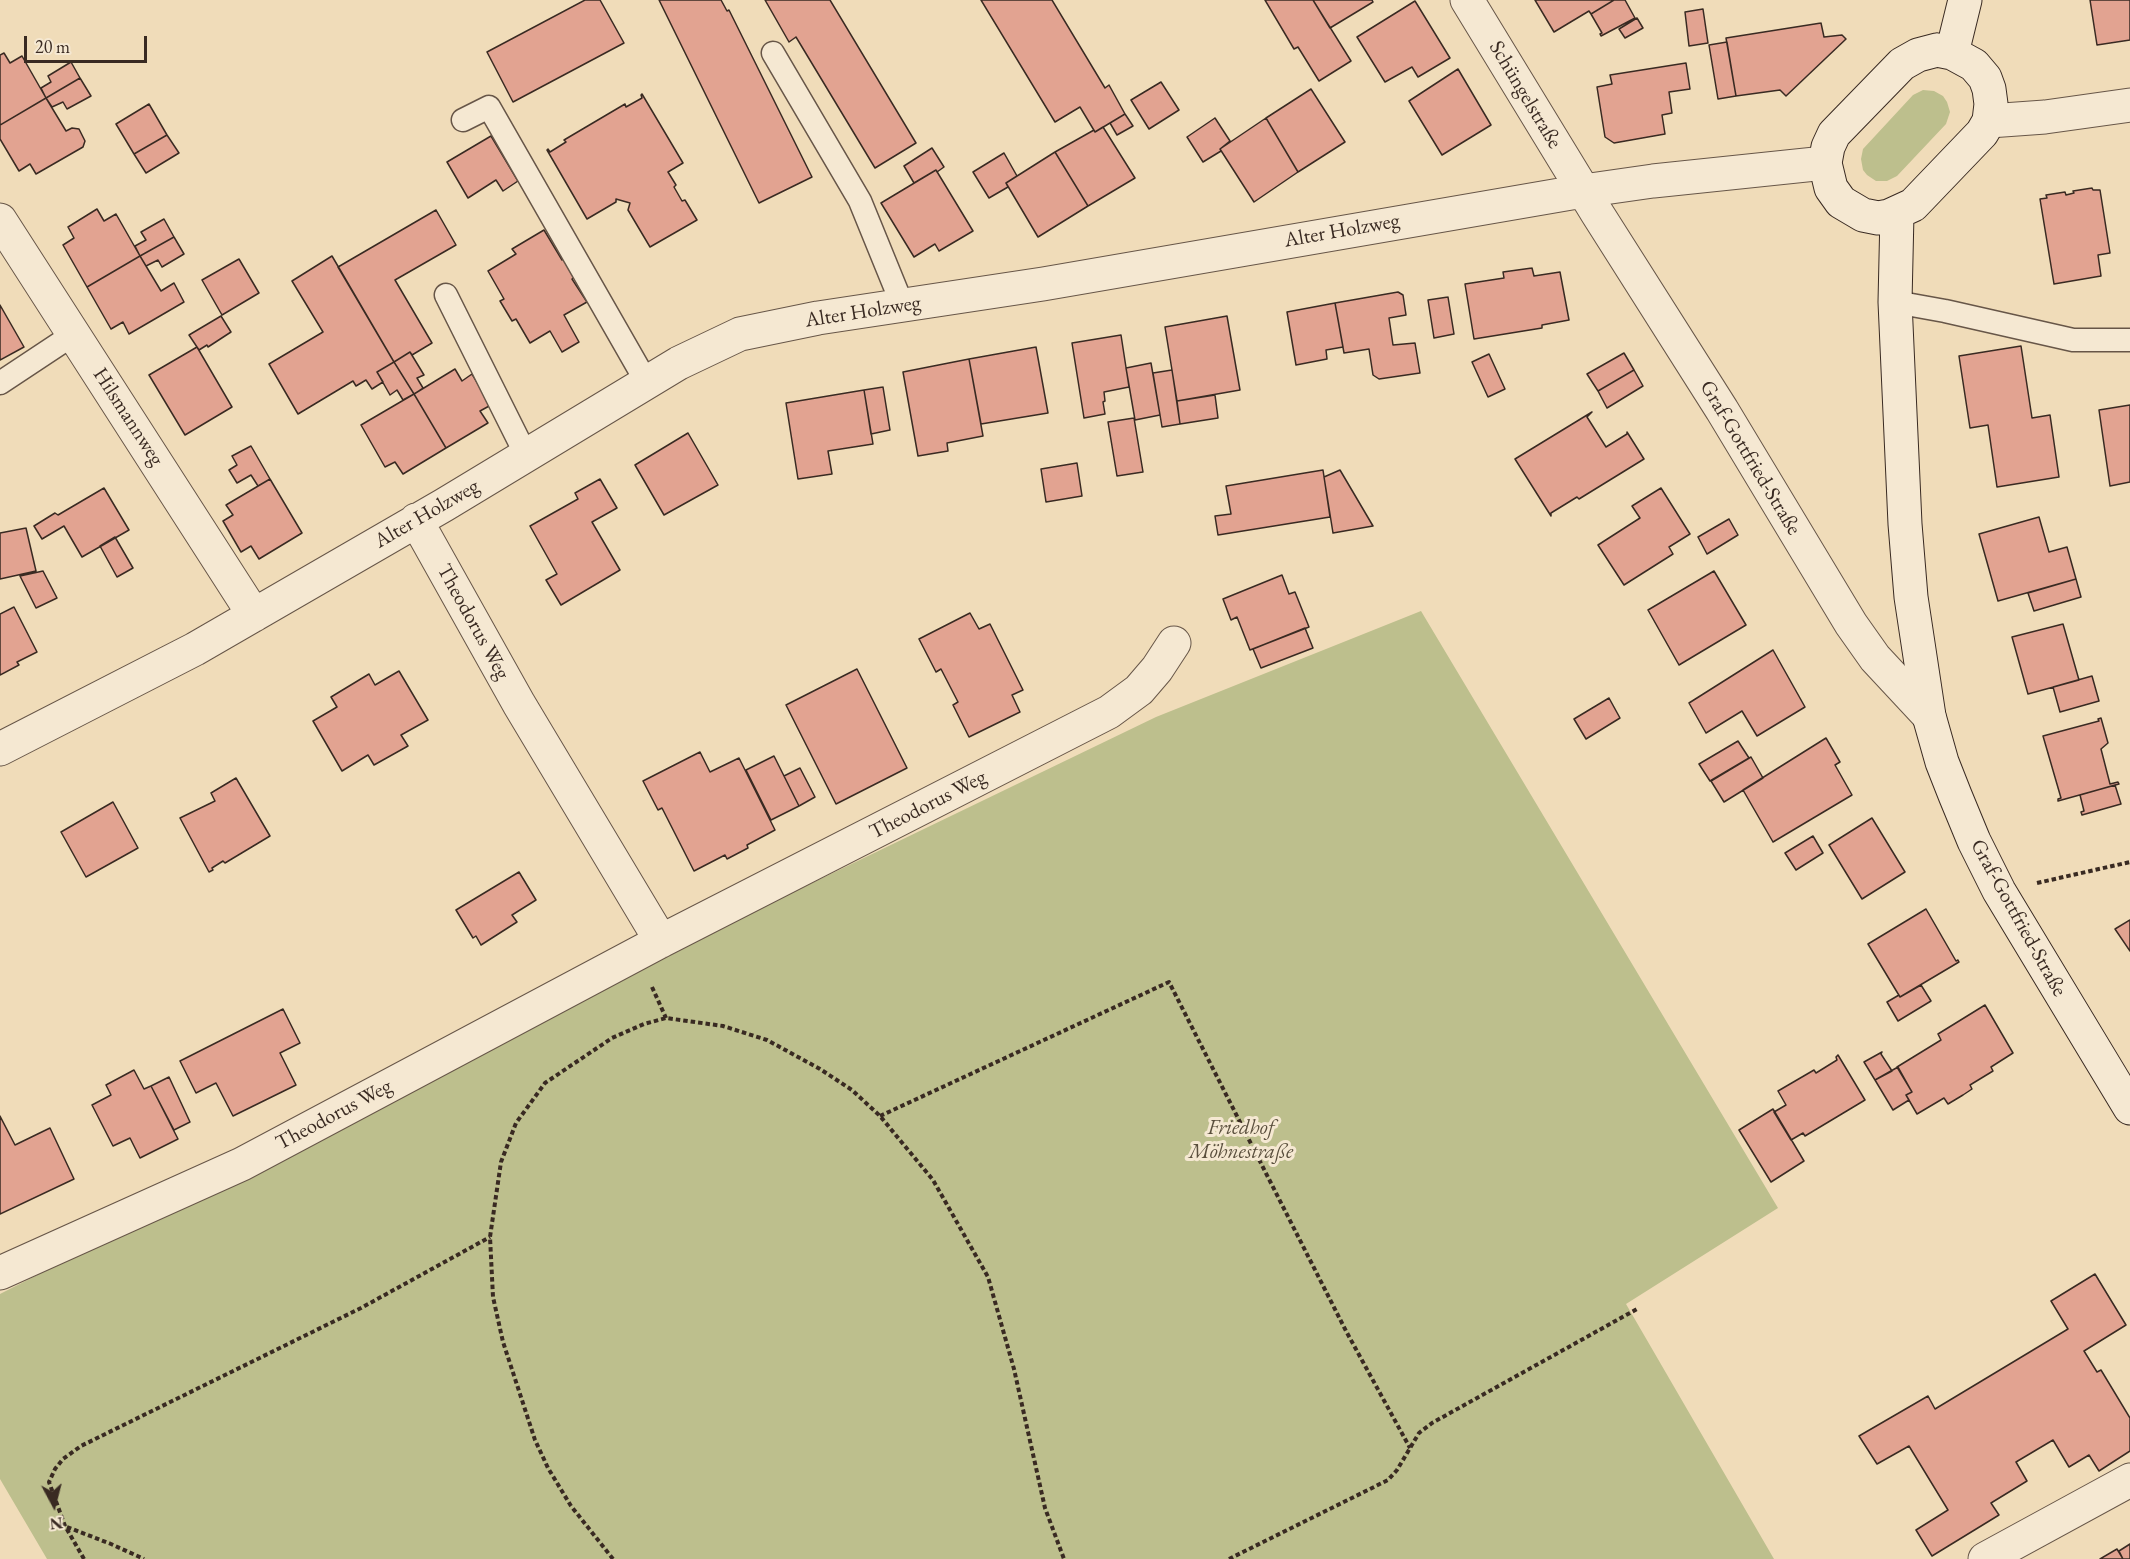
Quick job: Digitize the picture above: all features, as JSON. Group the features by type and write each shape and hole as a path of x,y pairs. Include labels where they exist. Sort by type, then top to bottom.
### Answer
{"street":[{"name":"Schüngelstraße","path":"1467,0 1583,191"},
{"path":"1952,53 1965,0"},
{"path":"1937,50 1952,53 1974,65 1985,78 1989,89 1991,104 1989,121 1982,133 1913,205 1898,214 1878,218 1863,215 1841,202 1831,188 1825,163 1828,147 1834,134 1902,64 1925,52 1937,50"},
{"path":"1989,121 2045,117 2130,105"},
{"name":"Alter Holzweg","path":"0,749 184,654 254,615 679,363 740,334 818,318 1043,284 1583,191 1653,181 1825,163"},
{"name":"Graf-Gottfried-Straße","path":"1583,191 1722,410 1851,624 1875,658 1929,716"},
{"name":"Graf-Gottfried-Straße","path":"1898,214 1895,302 1905,524 1911,597 1929,716 1942,762 1955,795 1974,841 1999,891 2130,1108"},
{"name":"Hilsmannweg","path":"0,220 254,615"},
{"name":"Theodorus Weg","path":"416,520 519,704 661,940"},
{"name":"Theodorus Weg","path":"0,1273 242,1164 661,940 1109,712 1139,690 1157,669 1174,643"},
{"path":"1984,1559 2130,1480"}],"lane":[{"path":"773,53 860,201 902,304"},
{"path":"464,120 489,108 647,383"},
{"path":"446,296 526,455"},
{"path":"1895,302 2073,340 2130,340"},
{"path":"0,382 74,334"}],"path":[{"path":"1999,891 2130,862"},
{"path":"880,1116 1169,982 1346,1331 1410,1448"},
{"path":"613,1559 571,1506 548,1468 536,1440 503,1342 493,1297 490,1237 501,1162 516,1123 545,1083 612,1038 644,1024 666,1018 723,1026 767,1040 820,1069 852,1090 880,1116 933,1180 988,1277 1014,1369 1045,1508 1064,1559"},
{"path":"84,1559 65,1526 49,1482 59,1464 81,1446 361,1308 490,1237"},
{"path":"1229,1559 1388,1480 1397,1470 1419,1433 1432,1424 1638,1309"},
{"path":"65,1526 144,1559"}],"green space":[{"path":"1923,90 1934,91 1943,96 1950,112 1946,124 1897,176 1887,181 1876,181 1863,170 1861,159 1863,149 1913,95"},
{"name":"Friedhof Möhnestraße","path":"1421,611 1778,1208 1626,1304 1774,1559 47,1559 0,1479 0,1294 696,939 1156,717"}],"building":[{"path":"585,0 600,0 624,43 513,102 487,52"},
{"path":"659,0 721,0 727,11 729,10 812,177 759,203"},
{"path":"765,0 830,0 916,143 875,168 796,37 789,42"},
{"path":"981,0 1052,0 1105,88 1109,85 1125,114 1095,132 1080,107 1055,122"},
{"path":"1265,0 1313,0 1351,61 1319,81 1298,47 1294,49"},
{"path":"1313,0 1372,0 1373,2 1330,28"},
{"path":"1535,0 1614,0 1591,14 1589,11 1554,32"},
{"path":"1614,0 1625,0 1635,18 1601,36 1602,33 1591,14"},
{"path":"2090,0 2130,0 2130,40 2097,45"},
{"path":"1415,1 1450,58 1418,77 1412,67 1385,82 1357,37"},
{"path":"1703,9 1708,43 1689,46 1685,12"},
{"path":"1637,18 1643,28 1625,38 1619,29"},
{"path":"1821,23 1824,37 1842,35 1846,39 1786,96 1780,90 1736,96 1726,38"},
{"path":"1727,42 1736,96 1718,99 1709,45"},
{"path":"4,53 10,63 22,56 46,98 0,125 0,55"},
{"path":"71,62 80,78 46,98 41,88 51,82 48,76"},
{"path":"1686,63 1690,89 1669,92 1672,113 1662,115 1665,134 1614,143 1605,137 1597,87 1612,84 1610,75"},
{"path":"1458,69 1491,125 1442,155 1409,101"},
{"path":"80,78 91,96 67,109 63,102 52,107 46,98"},
{"path":"1161,82 1179,110 1149,129 1131,100"},
{"path":"1311,89 1345,142 1298,172 1266,118"},
{"path":"642,94 683,163 668,172 682,201 685,200 697,220 650,247 628,210 630,203 616,199 616,202 587,219 547,150 550,152 566,142 564,140 625,104 626,107 642,98"},
{"path":"46,98 66,131 72,128 79,129 85,141 83,147 36,174 30,164 19,171 0,139 0,125"},
{"path":"149,104 167,135 134,154 116,124"},
{"path":"1125,114 1133,126 1117,135 1110,123"},
{"path":"1215,118 1230,141 1220,149 1221,151 1203,162 1187,137"},
{"path":"1266,118 1298,172 1254,202 1220,149"},
{"path":"1103,127 1135,178 1088,206 1055,152"},
{"path":"167,135 179,153 146,173 134,154"},
{"path":"491,136 518,181 503,191 496,180 468,198 447,162"},
{"path":"932,148 944,167 914,183 904,166"},
{"path":"1055,152 1088,206 1038,237 1006,183"},
{"path":"1004,153 1017,176 1006,183 1008,187 989,198 973,172"},
{"path":"936,170 973,231 939,251 935,244 914,257 881,203"},
{"path":"2092,188 2100,190 2110,253 2098,255 2101,276 2054,284 2040,199 2047,198 2046,195 2065,192 2066,195 2074,193 2073,191"},
{"path":"97,209 104,221 116,214 140,256 87,287 63,245 74,238 68,227"},
{"path":"436,210 456,245 395,280 432,343 394,362 338,267"},
{"path":"164,219 174,237 140,256 135,246 146,240 141,232"},
{"path":"544,230 562,260 566,257 576,276 572,279 587,302 564,315 579,342 562,352 550,331 530,343 516,319 512,321 500,301 504,299 488,271 516,254 512,249"},
{"path":"174,237 184,254 162,267 158,260 146,266 140,256"},
{"path":"140,256 161,291 174,283 184,302 129,334 123,322 111,329 87,287"},
{"path":"332,256 394,362 377,372 383,382 372,389 366,380 356,386 353,381 298,414 269,364 323,332 292,281"},
{"path":"239,259 259,293 222,315 202,280"},
{"path":"1532,268 1534,276 1560,272 1569,320 1542,325 1542,328 1474,339 1465,284 1504,278 1503,272"},
{"path":"1398,292 1403,295 1406,315 1389,318 1393,345 1415,343 1420,373 1379,379 1373,375 1369,349 1344,353 1335,303"},
{"path":"1448,297 1454,334 1434,338 1428,300"},
{"path":"1335,303 1343,347 1326,350 1327,359 1296,365 1287,312"},
{"path":"0,305 24,347 0,360"},
{"path":"221,316 231,332 199,350 189,335"},
{"path":"1227,316 1240,390 1177,401 1165,327"},
{"path":"1121,335 1129,387 1104,392 1105,414 1084,418 1072,343"},
{"path":"2021,346 2032,418 2050,415 2059,477 1997,487 1988,425 1970,428 1959,356"},
{"path":"197,347 232,407 185,435 149,375"},
{"path":"1036,347 1048,413 981,424 969,359"},
{"path":"410,352 424,375 417,378 423,388 414,394 394,362"},
{"path":"1624,353 1634,370 1598,391 1587,374"},
{"path":"1489,354 1505,389 1488,397 1472,362"},
{"path":"969,359 983,436 947,443 948,451 918,456 903,372"},
{"path":"394,362 414,394 403,400 397,390 390,395 377,372"},
{"path":"1151,363 1160,415 1135,420 1126,368"},
{"path":"455,369 462,381 472,374 491,405 480,411 488,423 446,448 414,394"},
{"path":"1172,370 1180,424 1162,427 1153,373"},
{"path":"1634,370 1643,386 1607,408 1598,391"},
{"path":"883,387 890,430 871,434 864,390"},
{"path":"864,390 873,444 828,451 832,474 798,479 786,403"},
{"path":"414,394 446,448 403,474 395,462 385,467 361,425"},
{"path":"1215,395 1218,418 1180,424 1177,401"},
{"path":"2130,405 2130,482 2110,486 2099,410"},
{"path":"1592,412 1587,417 1606,447 1627,432 1644,459 1579,499 1577,497 1551,513 1551,516 1515,459"},
{"path":"1134,418 1143,472 1117,476 1108,422"},
{"path":"688,433 718,485 664,515 635,465"},
{"path":"251,446 270,479 258,486 251,475 237,483 229,470 237,465 232,456"},
{"path":"1077,463 1082,496 1046,502 1041,469"},
{"path":"1323,470 1330,517 1218,535 1215,516 1231,514 1226,486"},
{"path":"1340,470 1373,526 1333,533 1324,477"},
{"path":"270,479 302,533 259,559 251,546 241,552 223,521 233,515 226,505"},
{"path":"600,479 617,508 592,522 620,570 561,605 546,580 557,574 530,526 578,499 575,493"},
{"path":"104,488 129,530 82,557 64,526 42,539 34,526"},
{"path":"1661,488 1690,534 1669,547 1673,554 1624,585 1598,545 1640,518 1632,506"},
{"path":"2039,517 2049,552 2067,547 2076,579 1998,601 1979,534"},
{"path":"1729,519 1738,535 1707,554 1698,537"},
{"path":"26,528 36,571 0,579 0,533"},
{"path":"115,537 133,568 117,577 100,546"},
{"path":"43,571 57,598 36,608 20,576"},
{"path":"1714,571 1746,625 1679,665 1648,610"},
{"path":"1282,575 1289,594 1295,592 1309,627 1250,650 1237,617 1231,620 1223,599"},
{"path":"2076,579 2081,597 2034,611 2028,593"},
{"path":"14,607 37,652 17,662 19,665 0,675 0,614"},
{"path":"970,613 979,629 990,624 1023,690 1012,695 1020,712 969,737 953,705 958,702 941,669 936,672 919,639"},
{"path":"2063,624 2079,680 2028,694 2012,637"},
{"path":"1305,628 1313,648 1261,668 1253,649"},
{"path":"1773,650 1805,707 1757,736 1742,711 1706,733 1689,703"},
{"path":"857,669 907,768 836,804 786,705"},
{"path":"399,671 428,720 401,735 408,746 374,765 368,755 342,771 313,721 337,707 331,697 369,674 375,685"},
{"path":"2092,676 2099,701 2060,712 2053,687"},
{"path":"1609,698 1620,718 1586,739 1574,719"},
{"path":"2101,718 2108,743 2101,749 2110,784 2118,782 2119,784 2058,801 2061,798 2043,736 2099,721 2098,719"},
{"path":"1826,738 1840,762 1835,765 1852,795 1773,842 1743,790"},
{"path":"1738,741 1749,758 1710,781 1699,764"},
{"path":"700,752 710,772 739,758 775,830 727,859 725,855 694,871 662,808 658,810 643,781"},
{"path":"774,756 799,806 771,820 746,770"},
{"path":"1751,757 1763,778 1724,802 1711,781"},
{"path":"800,768 815,797 799,806 784,776"},
{"path":"236,778 270,836 225,863 223,861 209,872 180,818 215,801 211,793"},
{"path":"2115,785 2121,804 2082,815 2081,812 2084,811 2080,795"},
{"path":"113,802 138,848 86,877 61,832"},
{"path":"1872,818 1905,872 1862,899 1829,845"},
{"path":"1813,836 1823,853 1796,870 1785,853"},
{"path":"519,872 536,900 512,915 517,922 481,945 476,936 473,938 456,910"},
{"path":"1926,909 1956,961 1959,962 1900,997 1868,944"},
{"path":"2130,920 2130,951 2115,929"},
{"path":"1921,985 1931,1001 1898,1021 1887,1002"},
{"path":"1985,1005 2013,1053 1991,1067 1993,1071 1970,1085 1972,1089 1963,1095 1948,1104 1944,1098 1917,1114 1906,1095 1912,1092 1897,1067 1941,1040 1938,1034"},
{"path":"283,1009 300,1043 280,1053 296,1085 233,1116 216,1083 196,1093 180,1061"},
{"path":"1882,1052 1881,1054 1892,1071 1875,1080 1864,1062"},
{"path":"1838,1055 1865,1100 1805,1136 1803,1133 1791,1140 1774,1112 1786,1105 1778,1091 1814,1070 1816,1073 1837,1060"},
{"path":"1898,1067 1912,1092 1906,1095 1909,1100 1893,1110 1875,1080"},
{"path":"134,1070 144,1089 151,1086 178,1139 140,1158 130,1138 113,1146 92,1105 111,1095 106,1085"},
{"path":"169,1077 190,1122 174,1130 151,1086"},
{"path":"1773,1109 1804,1161 1771,1182 1739,1130"},
{"path":"0,1116 15,1145 50,1128 74,1179 0,1214"},
{"path":"2095,1274 2126,1325 2084,1351 2097,1372 2101,1370 2130,1418 2130,1451 2099,1471 2089,1455 2069,1467 2053,1440 2016,1462 2027,1481 1991,1503 1999,1515 1932,1556 1916,1530 1948,1510 1909,1446 1877,1464 1859,1436 1928,1396 1935,1409 2068,1329 2051,1301"},
{"path":"2130,1544 2130,1559 2123,1559 2119,1551"},
{"path":"2117,1549 2123,1559 2100,1559"}]}
